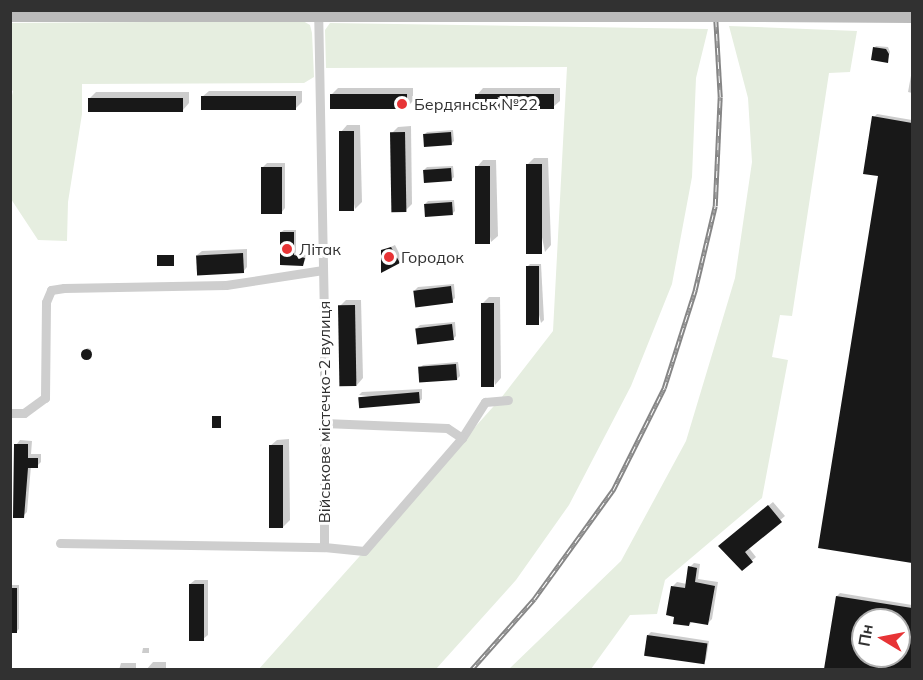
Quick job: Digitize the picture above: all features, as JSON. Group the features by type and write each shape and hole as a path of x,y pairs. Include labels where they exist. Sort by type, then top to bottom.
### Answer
{"main road":[{"path":"10,15 912,16"}],"street":[{"name":"Військове містечко-2 вулиця","path":"60,543 324,547 323,270 318,14"},
{"path":"10,413 24,413 45,398 46,302 51,290 226,285 323,270"},
{"path":"324,547 364,551 462,438 486,402 508,400"},
{"path":"324,423 447,428 462,438"}],"shaded area":[{"path":"303,21 310,25 312,33 314,77 304,83 82,84 82,114 68,202 67,241 38,240 11,199 10,104 13,91 10,89 11,23"},
{"path":"330,23 708,29 696,78 692,177 672,284 631,386 569,505 516,580 436,669 258,670 501,398 553,331 567,67 326,68 325,30"},
{"path":"729,26 857,31 850,72 829,73 792,316 780,315 772,357 788,360 762,498 665,580 657,614 630,615 591,669 509,669 621,561 686,441 735,278 752,162 748,98"}],"building":[{"path":"873,47 886,49 889,54 888,63 871,60"},
{"path":"330,94 407,94 407,109 330,109"},
{"path":"475,94 554,94 554,109 475,109"},
{"path":"201,96 296,96 296,110 201,110"},
{"path":"88,98 183,98 183,112 88,112"},
{"path":"872,116 912,123 912,563 818,548 878,176 863,174"},
{"path":"339,131 354,131 354,211 339,211"},
{"path":"390,132 405,132 406,212 391,212"},
{"path":"451,132 452,145 424,147 423,134"},
{"path":"526,164 542,164 542,254 526,254"},
{"path":"475,166 490,166 490,244 475,244"},
{"path":"261,167 282,167 282,214 261,214"},
{"path":"451,168 452,181 424,183 423,170"},
{"path":"452,202 453,215 425,217 424,204"},
{"name":"Літак","path":"280,232 294,232 294,255 305,258 303,266 280,265"},
{"name":"Городок","path":"391,247 400,263 381,273 381,250"},
{"path":"243,253 244,273 197,275 196,255"},
{"path":"157,255 174,255 174,266 157,266"},
{"path":"526,266 539,266 539,325 526,325"},
{"path":"451,286 453,303 415,308 413,291"},
{"path":"481,303 494,303 494,387 481,387"},
{"path":"338,305 355,305 356,386 339,386"},
{"path":"452,324 454,340 417,344 415,329"},
{"path":"86,349 90,350 90,358 86,359 82,358 81,354 82,350"},
{"path":"456,364 457,380 419,383 418,367"},
{"path":"419,392 420,403 359,408 358,397"},
{"path":"212,416 221,416 221,428 212,428"},
{"path":"14,444 28,444 28,458 38,458 38,468 28,468 24,518 13,518"},
{"path":"269,445 283,445 283,528 269,528"},
{"path":"768,505 782,522 745,552 753,562 742,571 718,546"},
{"path":"688,566 697,568 695,582 715,586 708,625 690,622 689,626 673,624 674,617 666,615 671,586 685,588"},
{"path":"189,584 204,584 204,641 189,641"},
{"path":"10,588 17,588 17,633 10,633"},
{"path":"836,596 912,608 912,669 824,669"},
{"path":"647,635 707,643 704,664 644,656"}],"railway":[{"path":"471,670 534,599 613,490 664,388 695,290 715,206 720,97 715,10"}],"place":[{"name":"Бердянськ №22","path":"402,104"},
{"name":"Літак","path":"287,249"},
{"name":"Городок","path":"389,257"}]}
